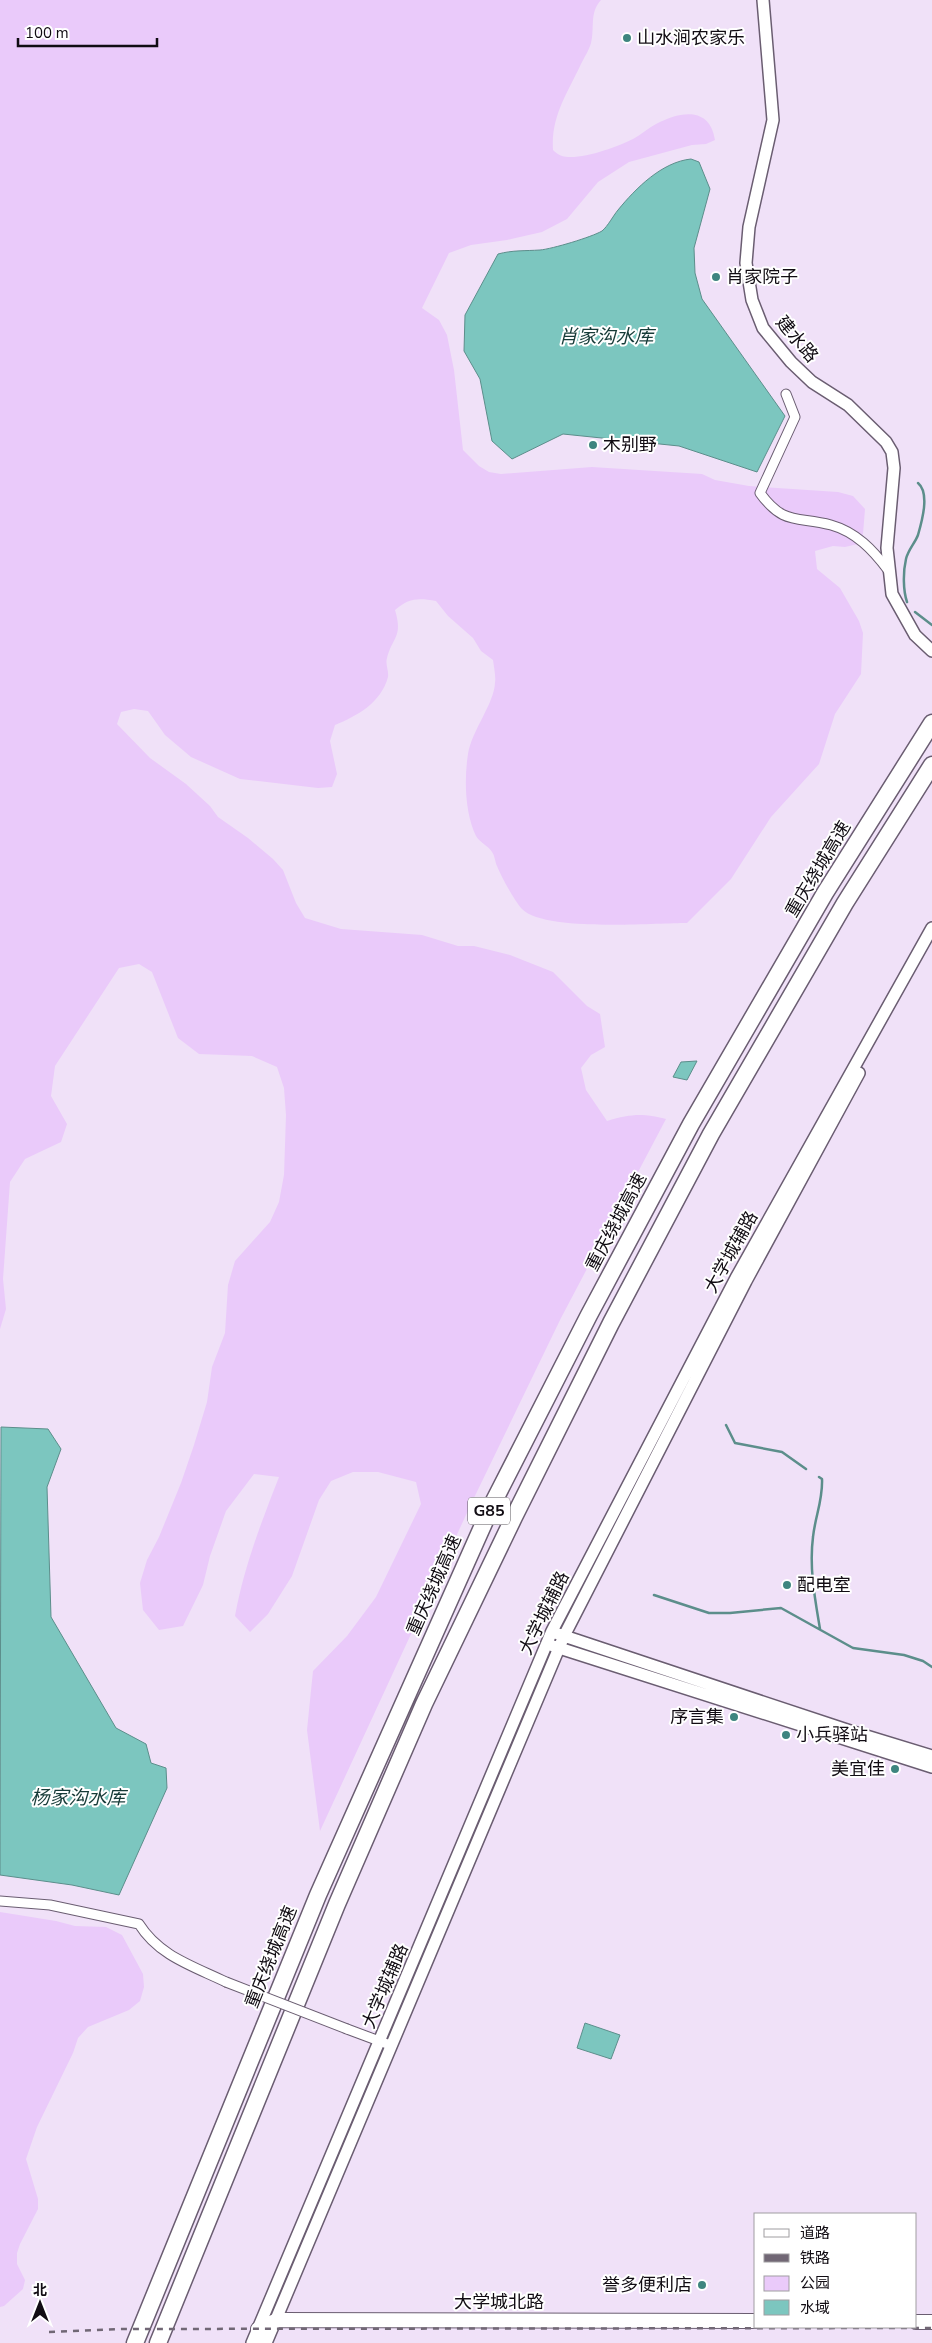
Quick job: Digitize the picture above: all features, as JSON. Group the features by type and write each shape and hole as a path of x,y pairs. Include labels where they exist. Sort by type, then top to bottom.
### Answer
{"highway":[{"name":"重庆绕城高速","path":"135,2343 318,1895 492,1505 589,1315 692,1124 825,893 932,723"},
{"name":"G85","path":"158,2343 337,1904 424,1704 514,1517 610,1323 711,1134 844,903 932,765"}],"main road":[{"name":"大学城北路","path":"258,2329 276,2320 754,2321"},
{"path":"917,2322 932,2322"},
{"path":"258,2329 264,2343"}],"street":[{"name":"建水路","path":"763,0 773,120 749,227 746,263 752,300 763,328 791,362 812,382 848,405 886,442 892,452 894,468 887,548 892,594 915,635 932,651"},
{"path":"786,394 796,417 760,493 769,505 784,517 831,525 854,536 873,550 888,570"},
{"name":"大学城辅路","path":"264,2343 276,2320 385,2043 552,1631 736,1278 932,928"},
{"name":"大学城辅路","path":"252,2343 564,1636 746,1281 917,966 932,943"},
{"path":"552,1631 850,1731 932,1756"},
{"path":"547,1643 932,1767"},
{"path":"0,1901 50,1905 139,1924 147,1938 166,1954 226,1982 385,2043"}],"green space":[{"path":"0,0 601,0 595,10 590,46 565,95 557,116 553,150 561,156 578,157 588,155 618,146 665,120 684,114 693,114 707,121 712,129 715,140 706,144 692,145 629,162 598,182 567,219 542,232 507,240 471,245 449,253 422,308 439,320 447,335 454,370 463,450 479,466 489,472 501,474 592,467 702,474 715,480 749,486 838,492 853,496 865,509 863,534 858,544 845,547 833,546 815,551 817,569 840,588 859,621 863,633 861,674 835,714 819,764 771,817 731,879 687,923 575,924 534,916 522,909 502,877 493,854 476,836 472,827 466,796 467,764 470,745 494,691 493,660 481,651 473,638 448,616 436,601 424,599 409,601 395,610 398,631 387,658 388,677 385,686 374,701 360,713 335,725 330,741 337,774 332,787 318,788 240,779 191,757 165,735 148,711 134,709 121,712 117,724 150,758 186,784 210,806 218,817 248,838 283,870 296,903 305,918 341,929 422,935 458,946 474,946 510,955 553,972 587,1006 600,1014 605,1047 591,1055 581,1068 586,1090 607,1121 636,1115 666,1119 561,1318 472,1502 320,1831 307,1730 313,1671 347,1636 376,1597 421,1504 416,1482 378,1472 353,1472 331,1481 319,1500 292,1576 268,1614 250,1632 235,1616 248,1563 279,1477 254,1474 226,1511 210,1556 203,1585 183,1626 159,1630 143,1610 140,1583 147,1560 159,1537 181,1483 207,1402 212,1367 225,1333 228,1285 235,1261 270,1222 279,1202 284,1175 286,1115 284,1088 277,1067 252,1056 199,1054 178,1038 152,972 139,964 119,968 55,1066 51,1096 67,1124 61,1142 25,1159 10,1182 3,1279 6,1309 0,1329"},
{"path":"0,1912 75,1926 106,1927 122,1935 143,1974 144,1987 140,2001 129,2010 88,2027 78,2038 73,2053 37,2127 26,2159 38,2199 38,2209 17,2253 17,2264 25,2280 23,2289 4,2306 0,2307"}],"water":[{"name":"肖家沟水库","path":"691,159 699,162 710,189 694,248 695,273 702,299 785,416 757,472 679,446 563,434 512,459 492,441 480,379 464,351 465,315 498,254 546,249 602,231 616,212 650,177 670,165"},
{"path":"697,1061 687,1080 673,1077 681,1062"},
{"name":"杨家沟水库","path":"1,1427 48,1429 61,1449 47,1487 51,1617 116,1728 146,1744 151,1763 166,1768 167,1788 119,1895 72,1885 0,1875"},
{"path":"585,2023 620,2035 611,2059 577,2048"}],"waterway":[{"path":"907,602 904,587 905,564 908,553 918,535 924,508 924,493 918,483"},
{"path":"915,612 932,625"},
{"path":"726,1425 735,1443 782,1452 806,1469"},
{"path":"819,1477 822,1479 822,1487 814,1530 812,1560 813,1583 820,1629"},
{"path":"654,1595 709,1613 781,1608 853,1648 904,1655 923,1661 932,1667"}],"railway":[{"path":"49,2332 121,2329 932,2328"}],"place":[{"name":"山水涧农家乐","path":"627,38"},
{"name":"肖家院子","path":"716,277"},
{"name":"木别野","path":"593,445"},
{"name":"配电室","path":"787,1585"},
{"name":"序言集","path":"734,1717"},
{"name":"小兵驿站","path":"786,1735"},
{"name":"美宜佳","path":"895,1769"},
{"name":"誉多便利店","path":"702,2285"}]}
